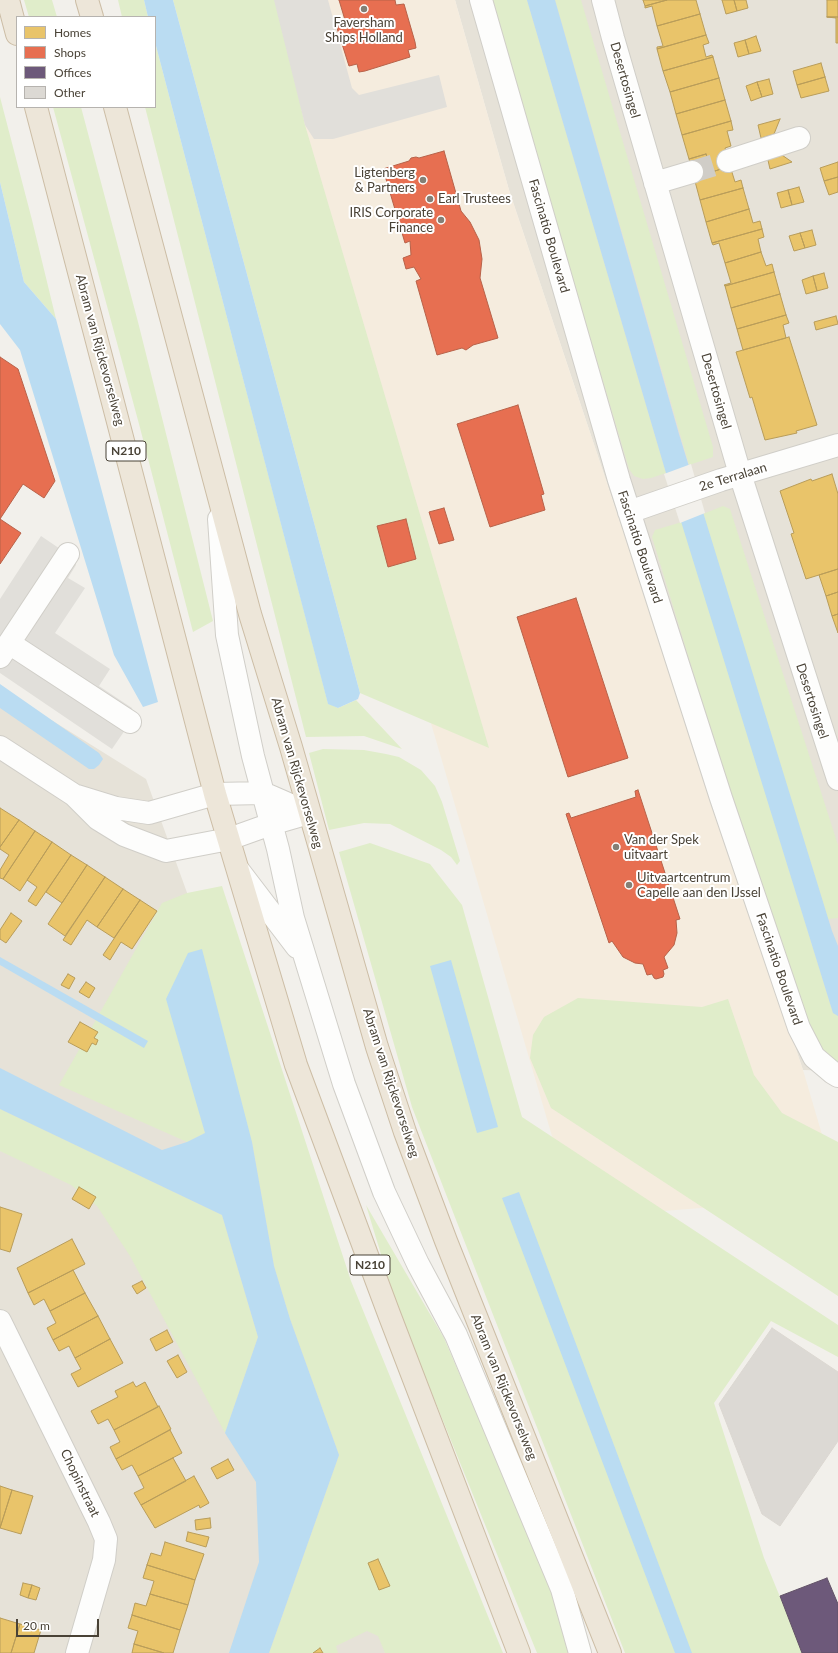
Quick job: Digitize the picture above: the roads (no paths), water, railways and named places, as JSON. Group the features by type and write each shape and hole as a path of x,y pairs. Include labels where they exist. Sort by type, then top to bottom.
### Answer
{"highway":[{"path":"8,0 16,30"},
{"path":"87,0 92,16"},
{"name":"Abram van Rijckevorselweg","path":"36,108 215,794 296,1065 386,1307 519,1653"},
{"name":"Abram van Rijckevorselweg","path":"115,108 250,614 291,747 377,1047 405,1132 446,1241 610,1653"}],"street":[{"name":"Fascinatio Boulevard","path":"481,0 629,512 721,798 799,1028 814,1057 832,1073 838,1076"},
{"name":"Desertosingel","path":"603,0 655,183 730,477 838,780"},
{"path":"728,161 799,138"},
{"path":"655,183 692,172"},
{"name":"2e Terralaan","path":"629,512 657,501 730,477 838,445"},
{"name":"Abram van Rijckevorselweg","path":"218,497 227,635 253,756 293,918 344,1084 384,1192 418,1264 456,1335 562,1589 580,1653"},
{"path":"68,554 5,650 130,722"},
{"path":"0,747 74,795 98,819 124,835 166,851 229,839 271,824 309,813"},
{"path":"74,795 116,808 149,813 215,794 263,793 309,813"},
{"name":"Abram van Rijckevorselweg","path":"239,871 306,960"},
{"name":"Chopinstraat","path":"0,1321 106,1539 104,1560 77,1653"}],"water":[{"path":"144,0 173,0 360,693 358,699 338,708 328,704 156,46 156,16 148,16"},
{"path":"527,0 555,0 679,434 832,931 838,946 838,1016 833,1013 666,473"},
{"path":"0,182 24,282 56,319 158,702 143,707 114,655 20,350 0,324"},
{"path":"0,684 99,753 103,759 99,765 94,769 89,769 0,708"},
{"path":"202,949 252,1142 274,1266 290,1319 339,1455 269,1653 229,1653 259,1562 256,1482 225,1433 258,1337 222,1215 0,1109 0,1068 162,1150 187,1142 205,1133 166,999 188,953"},
{"path":"0,957 148,1041 144,1048 0,965"},
{"path":"451,960 498,1127 477,1133 430,966"},
{"path":"519,1192 692,1653 675,1653 502,1198"}],"tunnel":[{"path":"692,172 728,161"}],"place":[{"name":"Faversham Ships Holland","path":"364,9"},
{"name":"Ligtenberg & Partners","path":"423,180"},
{"name":"Earl Trustees","path":"430,199"},
{"name":"IRIS Corporate Finance","path":"441,220"},
{"name":"Van der Spek uitvaart","path":"616,847"},
{"name":"Uitvaartcentrum Capelle aan den IJssel","path":"629,885"}]}
